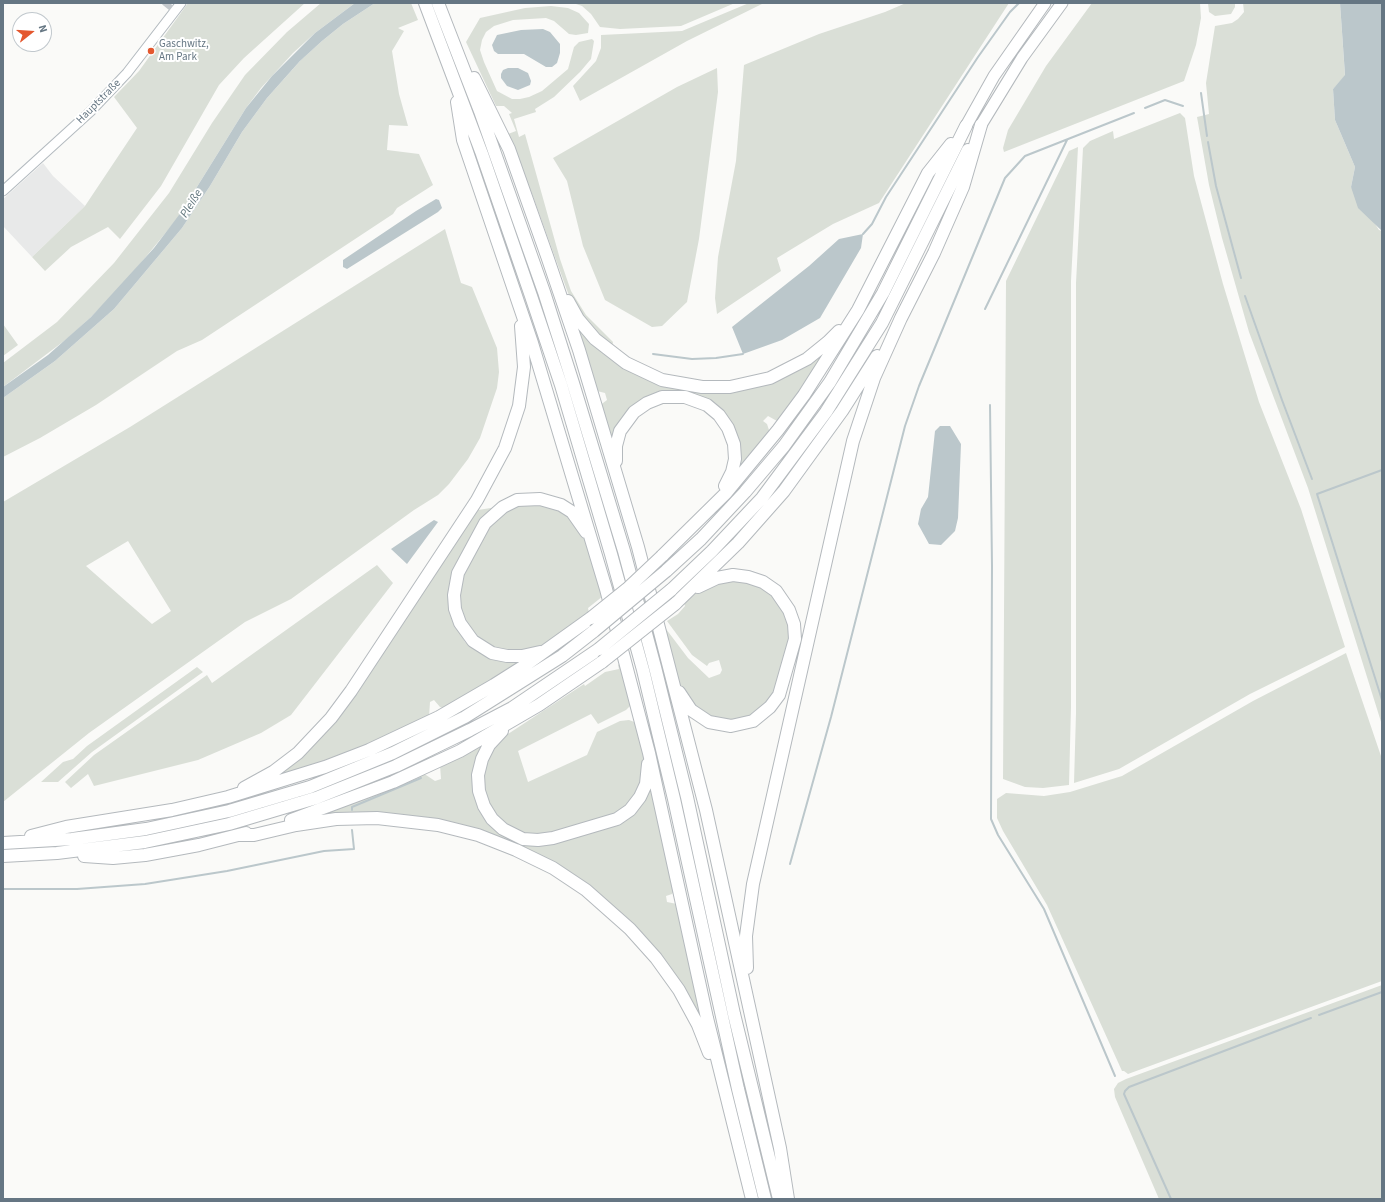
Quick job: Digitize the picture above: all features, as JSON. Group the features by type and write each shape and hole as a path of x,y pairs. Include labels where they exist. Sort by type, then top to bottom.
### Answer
{"highway":[{"path":"425,3 456,82 532,296 611,554 643,670 674,799 738,1089 765,1199"},
{"path":"438,3 495,152 544,292 624,552 655,667 687,797 734,1014 779,1199"},
{"path":"5,843 72,839 146,829 229,811 310,786 393,753 458,721 562,656 594,632 666,571 701,538 745,492 784,446 819,399 855,343 883,293 966,126 994,76 1045,3"},
{"path":"3,856 56,853 145,842 190,834 273,812 342,788 435,748 505,712 550,684 599,649 671,590 712,551 762,498 835,399 869,345 893,302 981,125 1022,58 1062,3"},
{"path":"456,48 478,84 499,126 550,265 581,357 619,484 669,664 710,825 780,1148 788,1199"},
{"path":"456,82 463,140 510,274 595,547 649,753 707,1018 752,1199"},
{"path":"755,1038 745,947 753,884 852,441 871,384 963,187 981,125"},
{"path":"5,843 66,827 172,810 228,797 324,767 400,736 439,717 494,685 591,618 662,556 714,506 746,470 804,395 841,339 874,279 928,173 966,126"},
{"path":"550,265 578,319 595,339 610,352 626,363 650,375 675,383 702,387 730,387 757,382 783,372 807,360 838,333 874,279"},
{"path":"228,797 286,763 310,742 331,718 418,591 492,474 511,434 519,406 523,380 523,341 510,274"},
{"path":"56,853 113,858 131,857 172,851 240,835 294,819 393,782 460,751 554,696 602,662 675,604 738,543 784,491 842,411 901,318"},
{"path":"619,484 616,446 620,431 629,418 640,407 654,400 669,396 685,397 700,401 719,415 728,428 734,444 735,459 732,472 714,506"},
{"path":"545,651 522,656 507,656 492,653 473,641 460,623 455,609 454,595 458,573 477,537 491,516 510,503 524,499 547,500 566,508 581,523 595,547"},
{"path":"669,664 682,698 696,715 716,724 738,725 759,717 775,702 785,678 793,651 795,632 789,610 776,591 763,582 748,577 725,576 717,578 687,592"},
{"path":"511,722 485,752 479,767 478,787 484,806 492,819 502,829 523,839 538,840 553,838 610,822 624,815 635,804 643,791 647,777 649,753"},
{"path":"240,835 254,835 296,825 336,819 377,818 404,820 438,825 478,835 516,850 553,868 586,890 616,915 644,943 668,974 689,1008 703,1038 733,1126"}],"main road":[{"name":"Hauptstraße","path":"3,190 97,106 127,73 181,3"}],"street":[{"path":"165,3 175,11"}],"shaded area":[{"path":"188,3 305,3 244,58 219,85 161,186 120,239 108,227 71,247 45,271 32,257 85,206 137,128 114,97 139,71"},
{"path":"321,3 355,3 315,33 293,53 261,88 246,108 177,219 126,281 68,338 3,387 3,363 57,322 114,263 169,193 212,123 245,75 287,32"},
{"path":"375,3 411,3 418,20 398,28 404,31 392,51 399,94 408,126 389,125 387,150 419,154 433,185 397,208 393,214 202,340 177,351 96,405 40,438 3,457 3,398 55,361 114,309 182,228 210,186 242,132 267,98 301,60 322,41 343,24"},
{"path":"573,3 735,3 681,26 620,29 600,27 591,14 582,6"},
{"path":"749,3 764,3 687,41 580,101 573,86 596,61 601,48 601,35 682,31"},
{"path":"906,3 1009,3 879,203 833,224 777,258 781,271 717,314 715,298 718,257 736,161 744,65 819,34 885,12"},
{"path":"1092,3 1200,3 1201,18 1196,45 1184,81 1004,152 1003,148 1008,130 1046,66"},
{"path":"1208,3 1235,3 1235,7 1231,14 1215,16 1209,12"},
{"path":"1243,3 1340,3 1345,76 1333,89 1335,120 1355,167 1351,187 1379,230 1382,231 1382,725 1308,488 1249,332 1222,238 1209,185 1197,117 1209,114 1206,83 1215,26 1232,23 1238,19 1244,12"},
{"path":"551,6 568,8 579,13 589,24 588,33 576,35 569,34 554,21 546,18 513,20 494,26 486,32 482,40 480,50 497,91 512,99 520,99 542,91 568,69 574,47 579,42 592,39 594,41 591,59 580,72 554,97 535,109 536,112 514,119 519,137 525,134 560,259 571,291 586,315 613,342 612,349 576,309 568,293 532,194 508,134 516,131 509,114 512,113 504,106 496,106 466,42 480,18 525,8"},
{"path":"717,68 718,92 699,239 687,302 662,326 652,327 605,300 583,246 567,181 553,158 677,87"},
{"path":"1180,113 1185,118 1194,176 1223,284 1259,402 1301,509 1345,647 1250,694 1119,769 1074,783 1076,713 1076,283 1083,148 1090,141 1113,131 1114,139"},
{"path":"1078,147 1071,281 1071,707 1069,785 1043,788 1025,787 1003,779 1006,281 1069,151"},
{"path":"43,163 53,176 85,206 32,257 3,226 3,199"},
{"path":"445,229 461,283 472,287 497,348 499,372 497,388 480,438 468,459 449,484 438,495 414,510 291,599 245,622 89,733 3,802 3,502 130,427","holes":["128,541 171,611 152,624 86,566"]},
{"path":"567,309 628,368 731,390 832,348 777,421 768,416 763,421 767,424 771,436 751,459 738,469 716,408 655,395 612,446 599,406 607,400 605,393 593,390"},
{"path":"3,324 18,345 3,356"},
{"path":"539,503 565,513 584,535 603,596 588,608 589,613 541,647 521,653 486,646 465,625 458,600 463,574 491,524 508,509 517,506"},
{"path":"497,507 468,547 455,623 465,642 480,653 501,661 523,662 445,709 440,707 434,700 430,702 429,717 344,756 273,779 305,755 336,721 355,695 478,510"},
{"path":"377,565 393,583 291,715 261,733 198,760 94,786 88,774 71,788 65,782 94,755 207,675 212,683"},
{"path":"744,580 770,591 787,617 791,637 775,692 758,713 733,722 702,714 681,688 663,625 688,658 709,678 720,674 722,670 719,660 709,663 707,666 692,655 667,621 678,614 685,606 684,603 701,589 718,581"},
{"path":"1346,653 1382,759 1382,981 1128,1074 1122,1071 1047,905 1003,831 997,818 997,799 1006,793 1044,796 1070,792 1122,776 1253,701"},
{"path":"621,662 632,704 626,710 598,724 591,714 518,751 528,782 587,755 597,732 620,721 629,720 637,723 644,756 645,772 641,789 624,811 593,825 531,836 500,822 485,801 482,777 489,755 497,744 508,734 584,684 585,686 605,672 619,669 618,665"},
{"path":"197,667 203,672 92,752 58,782 41,782 63,762 73,759 87,746"},
{"path":"489,740 475,785 508,837 600,830 651,781 676,888 672,894 666,896 667,902 677,904 708,1030 630,922 496,837 324,816 323,813 423,773 435,781 441,779 440,765"},
{"path":"1382,985 1382,1199 1159,1199 1115,1097 1114,1089 1118,1083"}],"water":[{"name":"Pleiße","path":"355,3 375,3 343,24 322,41 300,61 267,98 242,132 210,186 182,228 114,309 55,361 3,398 3,387 48,355 91,317 154,248 182,211 246,108 272,76 315,33"},
{"path":"1340,3 1382,3 1382,231 1358,208 1351,187 1355,167 1335,120 1333,89 1345,75"},
{"path":"543,29 550,32 560,44 560,53 557,63 552,67 546,67 524,54 498,54 494,51 492,45 497,35 521,30"},
{"path":"508,68 518,68 528,73 531,81 530,85 518,90 507,86 501,78 501,74 503,70"},
{"path":"436,199 439,200 442,208 438,212 347,269 343,267 343,260"},
{"path":"863,234 861,248 820,318 782,340 743,354 732,327 809,266 839,239"},
{"path":"940,426 950,426 961,444 958,518 955,531 941,545 929,544 918,524 921,509 928,497 935,431"},
{"path":"434,520 438,522 407,564 391,549"}],"waterway":[{"path":"863,234 872,224 886,197 978,57 1010,12 1019,3"},
{"path":"1201,93 1207,136"},
{"path":"1145,108 1165,100 1183,106"},
{"path":"790,864 831,717 905,426 919,386 1005,178 1025,156 1134,113"},
{"path":"985,309 1067,140"},
{"path":"1208,142 1216,186 1241,278"},
{"path":"1245,296 1312,479"},
{"path":"653,354 692,359 716,358 743,354"},
{"path":"990,405 992,566 991,819 998,835 1044,909 1115,1076"},
{"path":"1382,470 1317,494 1382,700"},
{"path":"352,810 352,807 421,778"},
{"path":"3,889 77,889 145,884 227,871 324,851 354,849 352,830"},
{"path":"1319,1015 1382,992"},
{"path":"1171,1199 1124,1094 1125,1091 1129,1087 1311,1018"}],"place":[{"name":"Gaschwitz, Am Park","path":"151,51"}]}
